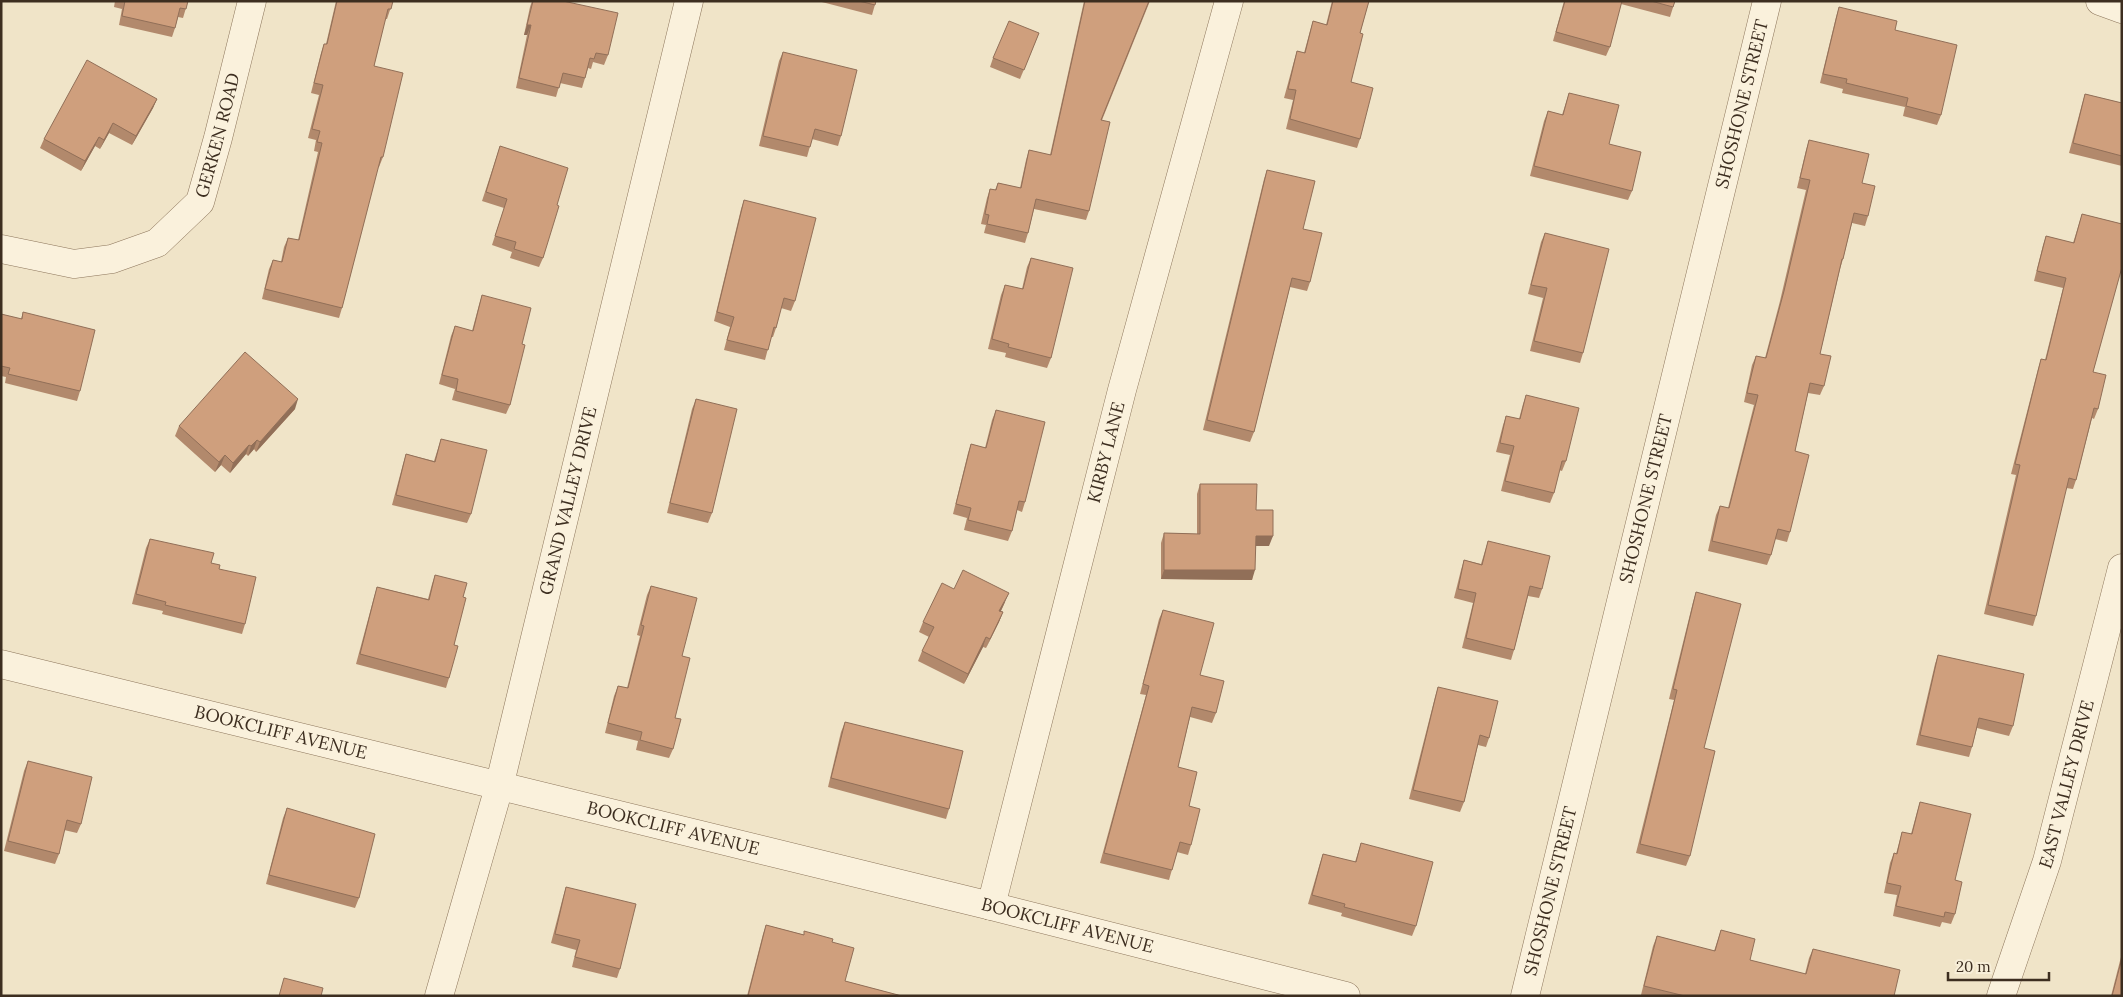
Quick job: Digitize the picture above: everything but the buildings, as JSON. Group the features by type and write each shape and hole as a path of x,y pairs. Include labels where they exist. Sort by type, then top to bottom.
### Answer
{"street":[{"name":"GERKEN ROAD","path":"1,249 74,264 112,259 157,243 200,202 252,1"},
{"name":"GRAND VALLEY DRIVE","path":"439,996 498,787 689,1"},
{"name":"KIRBY LANE","path":"991,906 1122,390 1229,1"},
{"name":"SHOSHONE STREET","path":"1525,996 1767,1"},
{"path":"2100,1 2122,8"},
{"name":"EAST VALLEY DRIVE","path":"2001,996 2047,861 2122,568"},
{"name":"BOOKCLIFF AVENUE","path":"1,664 991,906 1346,996"}]}
